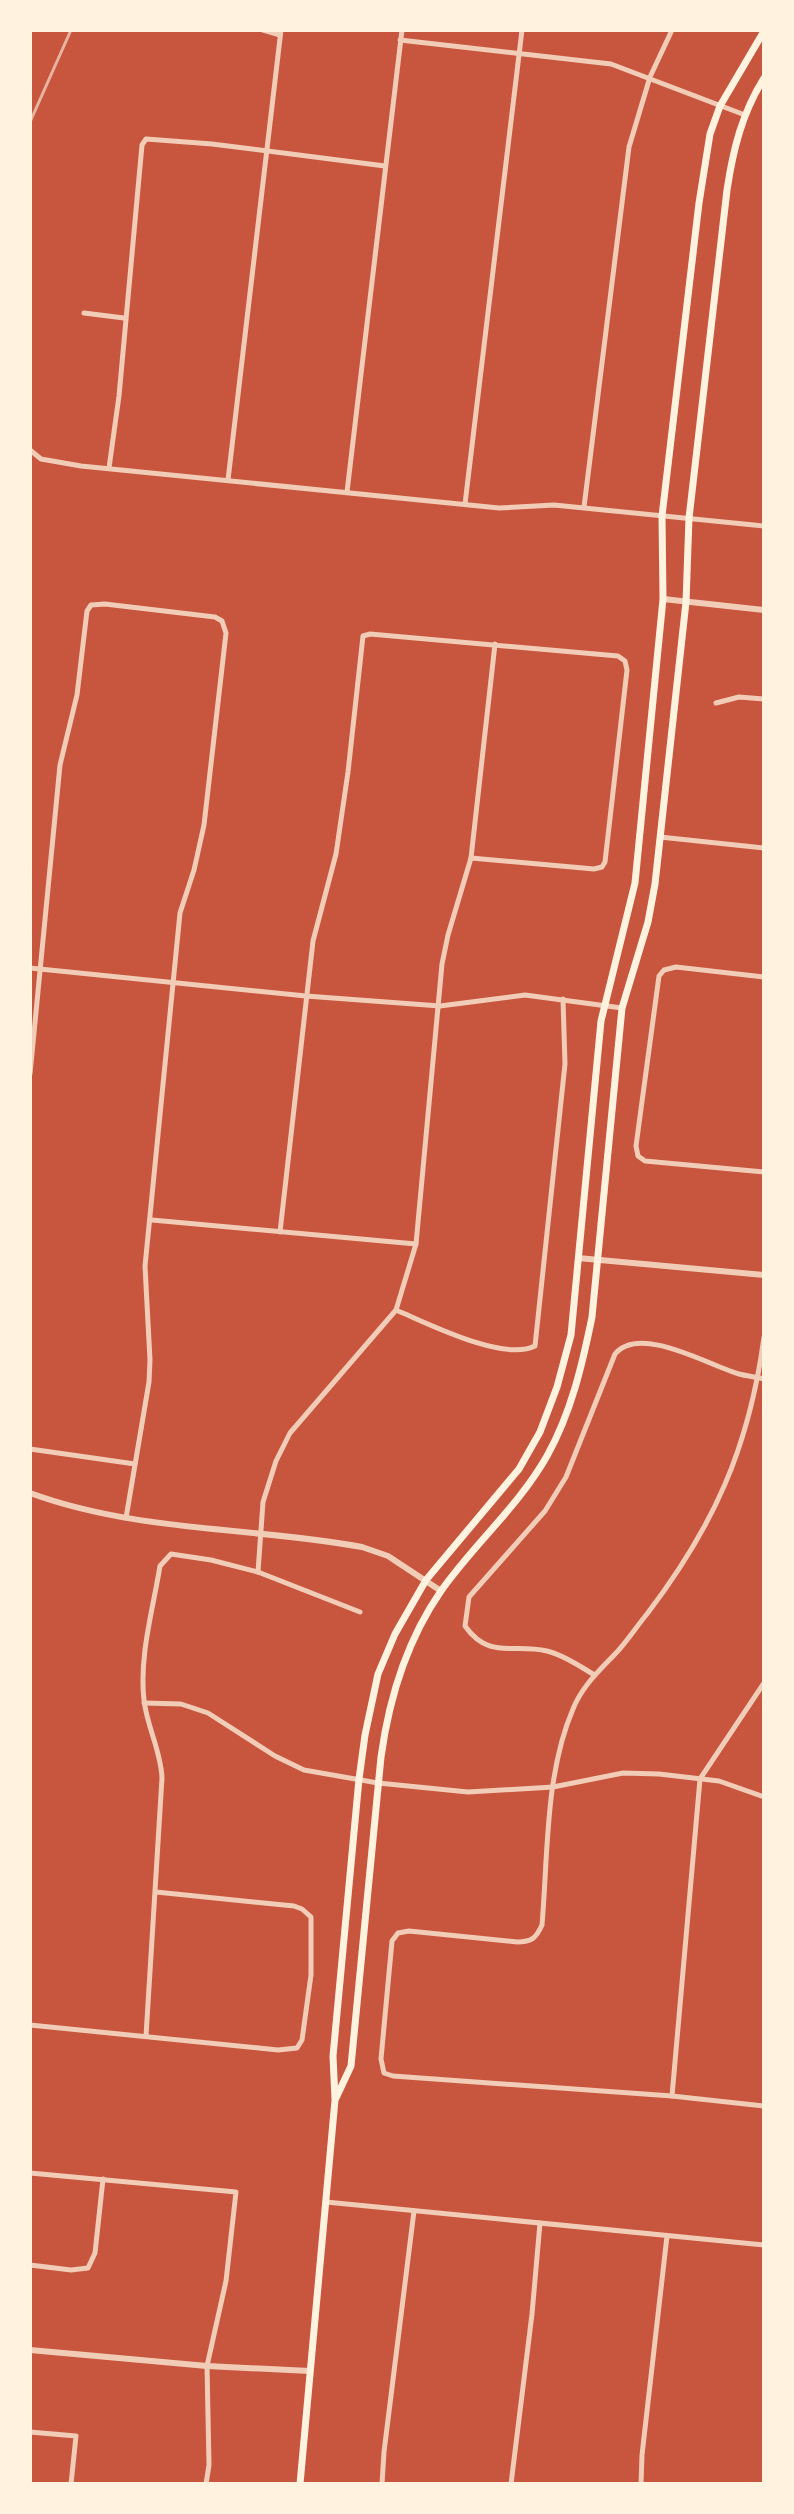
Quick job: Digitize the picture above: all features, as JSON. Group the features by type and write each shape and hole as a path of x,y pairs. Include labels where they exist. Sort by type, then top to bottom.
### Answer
{"main road":[{"path":"300,2484 335,2100 333,2056 365,1735 378,1674 395,1634 426,1580 519,1469 540,1432 557,1387 571,1335 594,1074 604,1005 635,883 663,599 662,516 699,203 710,134 720,106 764,31"},
{"path":"335,2100 351,2066 378,1783 385,1727 398,1681 418,1632 441,1591 529,1485 563,1423 579,1379 592,1317 622,1008 648,922 660,837 686,602 689,518 727,190 732,156 745,115 764,78"}],"street":[{"path":"228,480 280,33 263,30"},
{"path":"347,492 402,30"},
{"path":"465,504 522,30"},
{"path":"584,507 629,147 650,77 672,30"},
{"path":"400,40 611,64 745,115"},
{"path":"109,468 119,396 142,145 146,139 385,166"},
{"path":"84,313 124,318"},
{"path":"30,450 41,459 109,468 499,508 529,505 584,507 764,526"},
{"path":"663,599 764,610"},
{"path":"30,1074 60,765 77,695 84,618 91,605 105,604 193,614 222,621 226,633 204,825 180,913 152,1220 145,1266 149,1382 126,1518"},
{"path":"280,1232 313,941 338,841 363,636 370,634 495,644 618,656 625,661 627,670 607,847 602,867 594,869 471,858"},
{"path":"258,1572 263,1502 290,1433 396,1310 416,1244 442,964 471,858 495,644"},
{"path":"716,703 739,697 764,699"},
{"path":"660,837 764,848"},
{"path":"764,977 676,967 664,970 659,976 636,1146 638,1156 645,1161 764,1172"},
{"path":"30,968 306,996 440,1006 511,996 563,999 622,1008"},
{"path":"396,1310 466,1340 518,1349 535,1346 565,1064 563,999"},
{"path":"152,1220 416,1244"},
{"path":"578,1258 764,1275"},
{"path":"764,1337 761,1378 714,1512 688,1557 618,1650 593,1674 574,1706 557,1753 542,1925 536,1938 517,1942 409,1931 398,1933 392,1941 381,2059 384,2073 393,2076 672,2096 764,2106"},
{"path":"593,1674 566,1658 546,1651 497,1648 475,1640 465,1626 469,1597 545,1511 559,1488 584,1437 615,1354 621,1347 635,1343 684,1351 738,1374 761,1378"},
{"path":"30,1449 135,1464"},
{"path":"31,1495 126,1518 362,1547 388,1556 441,1591"},
{"path":"146,2036 161,1760 144,1703 143,1677 163,1560 171,1554 258,1572 360,1612"},
{"path":"672,2096 700,1779 764,1683"},
{"path":"144,1703 181,1704 208,1713 275,1756 304,1770 378,1783 468,1792 553,1787 623,1773 659,1774 743,1788 764,1797"},
{"path":"30,2025 278,2050 297,2048 302,2040 311,1975 311,1917 294,1906 156,1892"},
{"path":"30,2173 236,2192 226,2281 207,2366 209,2465 206,2484"},
{"path":"30,2265 71,2270 88,2268 95,2253 103,2179"},
{"path":"326,2202 764,2245"},
{"path":"382,2484 414,2211"},
{"path":"511,2484 540,2223"},
{"path":"641,2484 667,2236"},
{"path":"30,2350 207,2366 310,2371"},
{"path":"30,2432 76,2436 71,2484"}],"railway":[{"path":"30,122 71,30"}]}
